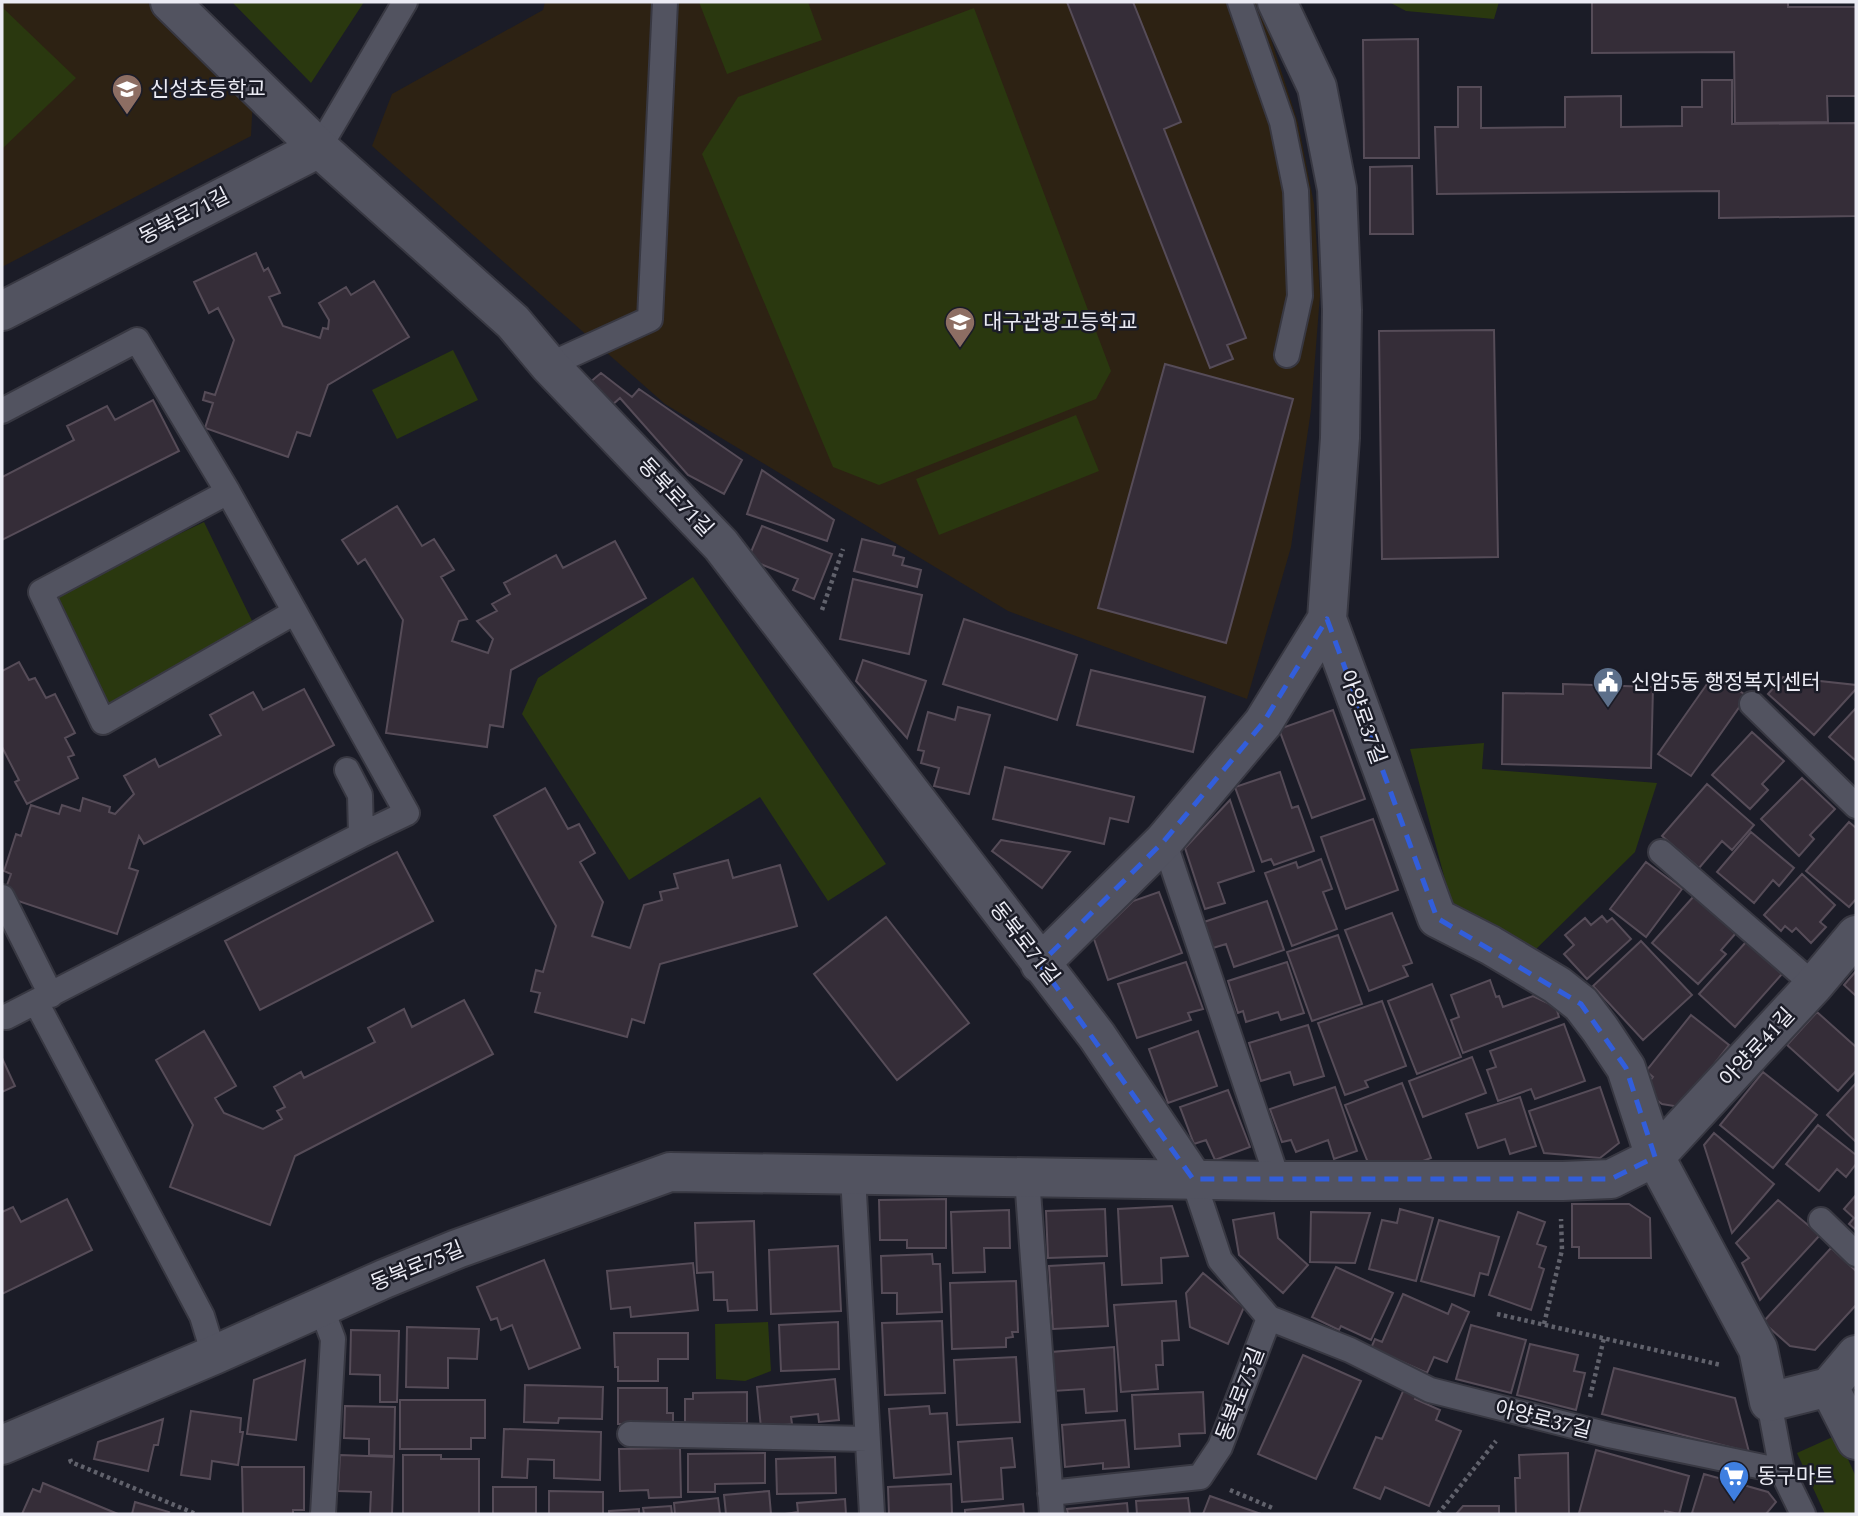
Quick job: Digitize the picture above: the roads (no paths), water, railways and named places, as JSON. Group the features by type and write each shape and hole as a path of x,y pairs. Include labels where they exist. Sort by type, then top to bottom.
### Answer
{"street":[{"path":"170,2 320,148"},
{"path":"1040,964 1164,841 1263,723 1327,619 1340,438 1342,310 1337,189 1317,87 1278,2"},
{"name":"동북로71길","path":"2,311 320,148 513,322 549,365 721,545 1097,1036 1193,1179"},
{"name":"아양로37길","path":"1327,619 1437,918 1501,951 1557,985 1581,1004 1626,1068 1655,1157 1758,1349 1769,1402"},
{"name":"아양로41길","path":"1655,1157 1814,985 1856,934"},
{"name":"동북로75길","path":"2,1446 457,1249 670,1172 1278,1181 1560,1181 1611,1179 1655,1157"},
{"path":"1769,1402 1829,1387 1856,1355"},
{"path":"1829,1387 1856,1440"}],"lane":[{"path":"320,148 405,2"},
{"path":"549,365 650,319 666,2"},
{"path":"1240,2 1282,122 1296,191 1300,296 1287,355"},
{"path":"2,411 138,340 228,492 407,813 6,1017"},
{"path":"228,492 41,592 103,722 295,612"},
{"path":"1752,704 1856,806"},
{"path":"347,769 360,795 361,835"},
{"path":"1164,841 1278,1181"},
{"path":"1661,852 1814,985"},
{"path":"2,897 44,998 202,1315 214,1355"},
{"path":"853,1176 872,1512"},
{"path":"1027,1178 1051,1504"},
{"path":"1193,1179 1220,1260 1269,1318"},
{"path":"1821,1220 1856,1254"},
{"path":"321,1307 333,1339 323,1514"},
{"name":"동북로75길","path":"1051,1504 1200,1477 1220,1447 1269,1318"},
{"name":"아양로37길","path":"1269,1318 1350,1350 1430,1390 1583,1428 1782,1471"},
{"path":"1769,1402 1782,1471 1803,1514"},
{"path":"630,1434 867,1439"}],"place":[{"name":"신성초등학교","path":"127,116"},
{"name":"대구관광고등학교","path":"960,349"},
{"name":"신암5동 행정복지센터","path":"1608,709"},
{"name":"동구마트","path":"1734,1503"}]}
